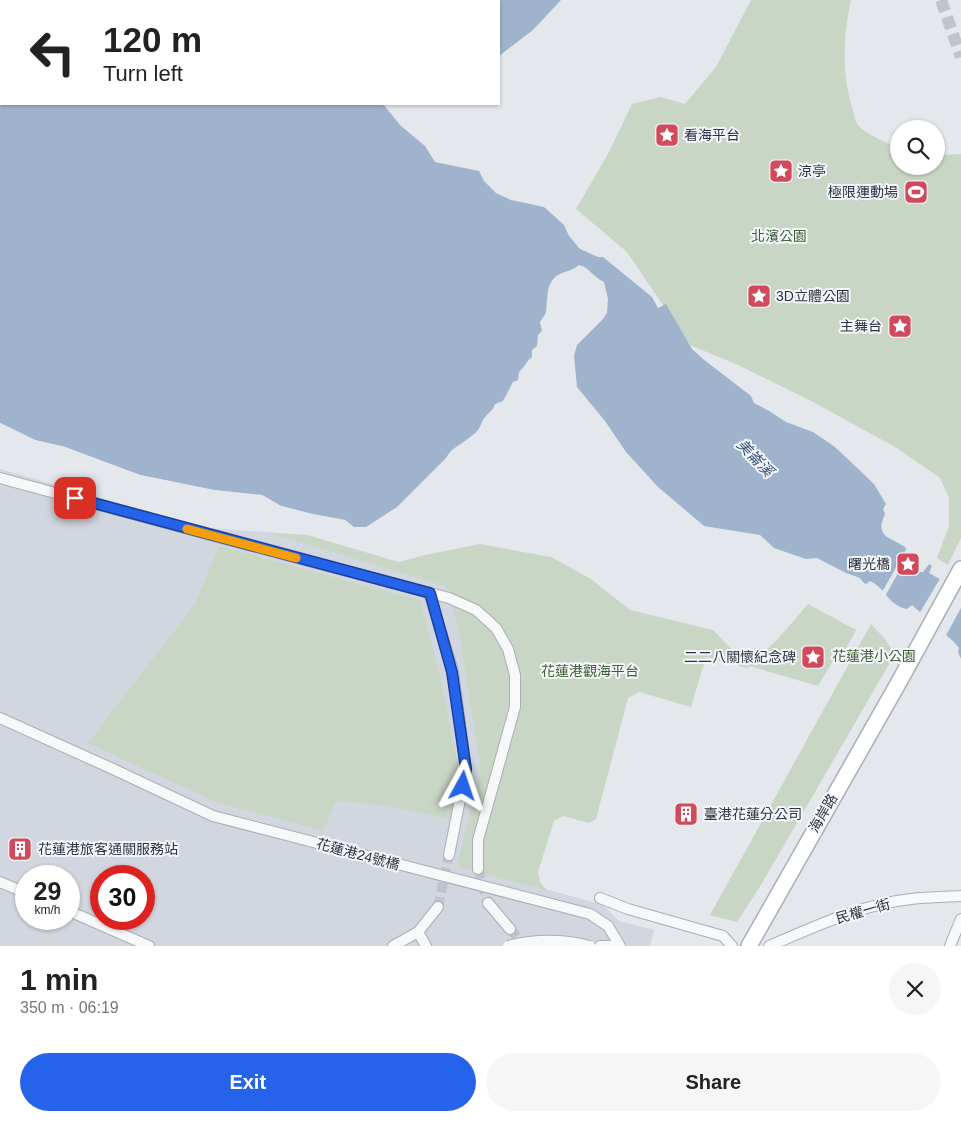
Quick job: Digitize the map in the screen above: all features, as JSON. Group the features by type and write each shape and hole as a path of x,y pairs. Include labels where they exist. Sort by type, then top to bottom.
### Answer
{"main road":[{"name":"海岸路","path":"749,946 961,569"}],"street":[{"path":"0,478 449,598 476,610 496,628 508,649 515,675 515,707 478,840 478,869"},
{"path":"430,593 452,672 466,769 449,855"},
{"name":"花蓮港24號橋","path":"0,718 212,816 590,914 608,926 621,946"},
{"path":"0,882 15,888"},
{"name":"民權一街","path":"769,946 820,924 871,907 909,899 961,896"},
{"path":"600,898 628,909 723,936 732,946"},
{"path":"488,903 510,929"},
{"path":"393,946 418,932 438,907"},
{"path":"80,917 149,946"},
{"path":"950,946 961,920"},
{"path":"418,932 426,946"},
{"path":"508,946 548,940 590,946"},
{"path":"600,946 621,946"}],"shaded area":[{"path":"0,469 206,528 307,535 558,613 488,873 603,905 619,921 654,930 650,946 0,946"}],"green space":[{"name":"北濱公園","path":"751,0 851,0 846,27 844,55 846,83 857,124 870,134 890,144 890,175 945,175 945,155 961,154 961,538 948,565 937,558 949,526 949,498 940,478 897,448 815,403 738,365 690,345 627,252 576,209 608,154 632,104 661,97 685,104 716,67"},
{"name":"花蓮港觀海平台","path":"269,533 307,535 399,562 480,544 551,557 591,579 630,610 713,630 748,666 776,641 808,604 856,630 842,656 837,654 818,686 749,666 748,668 706,657 691,707 639,692 628,698 596,819 589,823 563,816 554,821 538,872 540,882 547,891 457,866 481,769 459,632 446,586"},
{"path":"219,546 420,601 440,676 459,769 450,819 387,806 336,801 323,831 216,802 88,743 195,604"},
{"name":"花蓮港小公園","path":"871,624 885,639 895,654 761,885 737,922 710,915"}],"water":[{"path":"500,0 561,0 533,30 500,55"},
{"name":"美崙溪","path":"0,105 384,105 400,125 425,146 435,162 479,171 484,181 496,193 511,200 544,207 564,225 569,236 580,249 598,257 603,257 652,297 658,308 666,304 692,349 751,396 754,403 786,422 813,432 835,447 874,484 886,504 883,509 885,514 882,523 882,530 885,535 907,549 919,572 923,572 929,564 932,566 929,573 961,591 961,659 958,652 959,648 954,642 912,605 907,609 900,607 870,581 866,584 860,578 817,558 806,559 774,548 760,535 704,526 658,487 626,452 605,421 577,387 574,356 577,345 603,319 607,313 608,299 604,282 579,265 558,275 551,282 546,312 540,322 542,331 538,335 537,346 532,350 532,357 519,372 518,380 513,382 503,401 495,404 483,419 478,430 452,450 397,507 366,527 354,527 345,520 281,506 262,495 214,490 140,475 65,447 35,440 0,423"}],"pier":[{"path":"0,423 35,440 65,447 140,475 214,490 262,495 281,506 345,520 357,530 353,530 344,523 311,517 280,508 262,497 214,493 140,477 65,450 34,442 0,426"},
{"path":"908,546 911,550 884,598 881,594"},
{"path":"941,577 961,588 961,608 945,637 919,614"}],"tunnel":[{"path":"941,0 961,57"},
{"path":"438,907 449,855"},
{"path":"478,869 488,903"},
{"path":"510,929 522,942 518,946"}],"slow traffic":[{"path":"187,529 296,558"}],"place":[{"name":"看海平台","path":"667,135"},
{"name":"涼亭","path":"781,171"},
{"name":"極限運動場","path":"916,192"},
{"name":"3D立體公園","path":"759,296"},
{"name":"主舞台","path":"900,326"},
{"name":"曙光橋","path":"908,564"},
{"name":"二二八關懷紀念碑","path":"813,657"},
{"name":"臺港花蓮分公司","path":"686,814"},
{"name":"花蓮港旅客通關服務站","path":"20,849"}],"route":[{"path":"75,498 430,593 452,672 466,769 463,786"}]}
